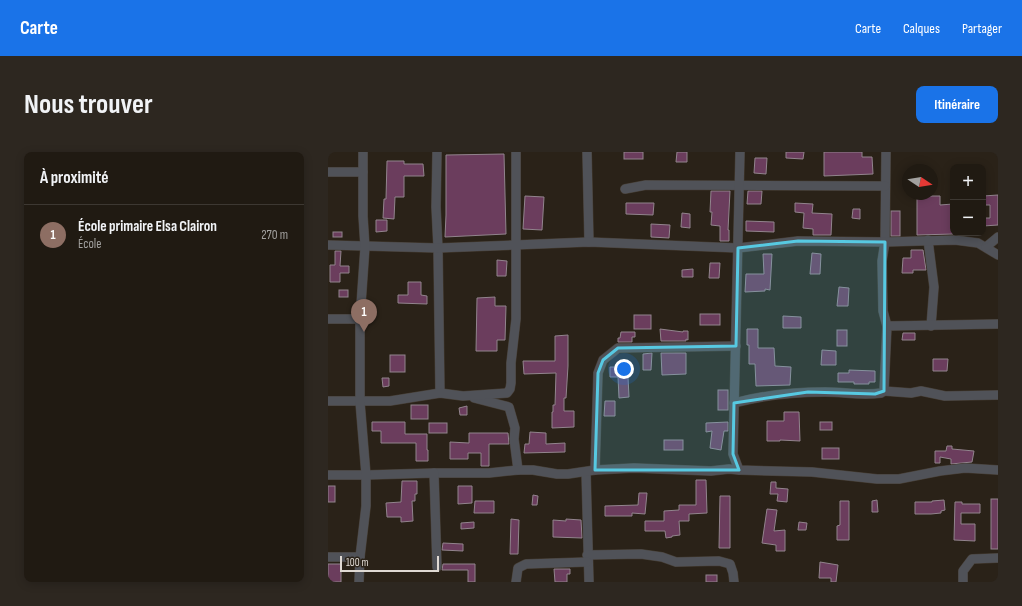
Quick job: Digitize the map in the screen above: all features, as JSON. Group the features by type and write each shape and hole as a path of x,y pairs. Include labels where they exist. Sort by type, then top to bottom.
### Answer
{"street":[{"path":"359,582 360,557 366,506 366,475 360,402 360,319 365,247 363,216 364,152"},
{"path":"437,152 436,207 440,393"},
{"path":"463,396 507,393 510,389 511,363 516,319 516,152"},
{"path":"587,152 588,242"},
{"path":"739,470 733,454 740,152"},
{"path":"884,391 887,326 883,311 882,261 885,242 886,152"},
{"path":"328,172 363,172"},
{"path":"625,189 646,185 885,186"},
{"path":"986,247 998,237"},
{"path":"928,240 934,287 931,326"},
{"path":"328,245 438,248 588,242 738,248 798,241 885,242 955,240 978,243 998,255"},
{"path":"328,319 360,319"},
{"path":"887,326 998,324"},
{"path":"589,582 587,559 590,471 598,373 603,360 618,348 736,346"},
{"path":"734,403 772,396 808,392 875,394 884,391 910,393 921,391 945,396 998,395"},
{"path":"328,402 390,401 440,393 463,396 509,407 515,428 514,439 518,470"},
{"path":"328,475 489,473 518,470 533,470 557,474 634,468 711,471 729,469 812,472 877,479 899,479 965,468 998,470"},
{"path":"434,473 437,567"},
{"path":"516,582 518,568 526,564 641,554 662,557 676,562 719,561 730,564 734,582"},
{"path":"328,557 360,557"},
{"path":"963,582 962,571 972,559 998,558"}],"highlighted area":[{"path":"798,241 885,242 884,391 875,394 808,392 734,403 733,454 739,470 595,470 598,373 603,360 618,348 736,346 738,248"}],"building":[{"path":"624,152 643,152 643,159 624,159"},
{"path":"677,152 687,152 687,162 676,162"},
{"path":"786,152 804,152 803,159 786,158"},
{"path":"824,152 862,152 862,157 872,157 873,174 824,176"},
{"path":"504,154 506,234 445,237 446,155"},
{"path":"755,158 767,158 766,174 754,173"},
{"path":"387,161 404,161 404,164 423,164 424,176 404,176 404,197 395,197 394,219 383,218 384,199 386,199"},
{"path":"711,191 730,191 728,230 729,241 720,241 720,226 711,225"},
{"path":"748,191 762,191 761,204 747,204"},
{"path":"998,195 998,225 986,226 986,218 990,218 990,205 986,205 986,196"},
{"path":"525,196 544,197 542,230 523,229"},
{"path":"938,196 940,196 940,205 950,204 950,234 917,235 917,200 938,200"},
{"path":"626,203 654,203 653,215 626,214"},
{"path":"795,203 813,204 812,213 832,214 831,235 813,235 813,229 803,228 804,213 795,212"},
{"path":"853,209 860,209 860,219 852,218"},
{"path":"891,211 900,211 900,236 891,236"},
{"path":"682,213 690,214 690,228 681,227"},
{"path":"376,220 387,220 387,231 376,232"},
{"path":"746,221 774,222 774,232 746,231"},
{"path":"651,224 670,225 669,238 651,237"},
{"path":"333,232 342,232 342,237 333,237"},
{"path":"911,250 923,250 926,270 913,270 913,273 902,273 903,258 911,258"},
{"path":"335,251 341,251 340,266 349,266 349,273 340,273 340,282 330,282 330,265 335,265"},
{"path":"812,253 821,254 820,274 810,274"},
{"path":"763,254 772,254 770,290 765,289 765,291 745,292 746,274 764,274"},
{"path":"497,260 507,261 506,276 497,276"},
{"path":"710,263 720,263 719,278 709,278"},
{"path":"693,269 693,277 682,277 682,270"},
{"path":"408,282 421,282 421,295 427,296 427,304 398,303 398,295 408,295"},
{"path":"839,287 849,288 848,306 837,306"},
{"path":"339,290 348,290 348,297 339,297"},
{"path":"495,297 495,306 506,306 505,340 497,340 497,351 476,351 477,298"},
{"path":"700,314 720,314 720,325 700,325"},
{"path":"634,315 651,315 651,329 634,329"},
{"path":"783,316 801,317 801,328 783,328"},
{"path":"660,329 683,332 688,331 688,340 661,341"},
{"path":"747,329 758,329 758,348 774,348 775,366 791,367 790,385 756,386 755,364 749,364"},
{"path":"837,330 847,330 847,346 837,346"},
{"path":"621,332 635,332 635,337 632,337 632,342 618,342"},
{"path":"903,333 915,333 915,340 902,340"},
{"path":"568,335 568,366 564,411 574,411 574,427 552,428 552,412 553,405 555,405 556,373 524,374 523,361 555,361 555,336"},
{"path":"822,350 836,351 836,365 821,365"},
{"path":"652,353 651,370 643,370 643,354"},
{"path":"661,353 686,353 686,374 662,375"},
{"path":"390,355 405,355 405,372 390,372"},
{"path":"933,359 948,359 947,371 933,371"},
{"path":"610,367 630,367 630,377 628,377 629,397 619,398 618,377 610,377"},
{"path":"849,370 875,371 875,382 869,382 869,384 854,384 854,382 838,382 838,373 849,373"},
{"path":"382,378 389,378 389,386 383,387"},
{"path":"718,390 728,390 728,410 718,410"},
{"path":"605,401 615,401 615,416 604,416"},
{"path":"411,405 428,405 428,419 411,419"},
{"path":"467,406 467,415 460,415 459,408"},
{"path":"784,412 799,412 800,441 767,441 767,421 784,421"},
{"path":"372,422 405,422 405,434 427,434 428,461 416,461 416,443 381,443 381,431 372,431"},
{"path":"728,422 728,431 724,431 721,450 710,448 712,431 706,432 706,423"},
{"path":"820,422 832,422 832,430 820,430"},
{"path":"429,423 447,423 447,433 429,433"},
{"path":"530,432 546,433 546,444 565,443 565,452 524,453 525,444 529,444"},
{"path":"469,433 508,433 509,444 489,444 489,466 481,466 481,453 468,453 468,459 450,459 450,442 469,443"},
{"path":"664,440 683,440 683,450 664,450"},
{"path":"947,446 952,446 952,449 974,451 972,462 951,464 951,459 940,457 940,463 935,463 935,451 946,451"},
{"path":"822,448 839,448 839,459 822,459"},
{"path":"696,480 706,480 707,513 689,514 689,521 679,521 680,535 666,538 665,531 645,531 645,521 664,521 664,511 679,510 679,505 696,505"},
{"path":"402,481 417,481 417,494 415,494 415,501 412,501 413,521 401,522 401,517 387,517 386,503 401,502"},
{"path":"771,482 776,482 776,488 788,489 787,502 777,501 778,494 770,494"},
{"path":"328,486 335,486 335,502 328,502"},
{"path":"458,486 472,486 472,503 458,504"},
{"path":"639,493 647,493 645,514 632,513 632,516 605,516 605,506 638,505"},
{"path":"533,495 538,496 537,505 532,505"},
{"path":"720,496 730,496 730,548 719,548"},
{"path":"991,499 998,499 998,549 991,549"},
{"path":"877,500 878,512 872,512 872,501"},
{"path":"944,500 945,510 941,511 941,513 915,514 915,502"},
{"path":"475,501 494,501 494,513 474,513"},
{"path":"840,501 849,501 849,540 837,540 837,526 840,525"},
{"path":"955,502 962,502 962,504 980,504 980,513 961,513 961,524 975,524 975,541 954,540"},
{"path":"767,509 777,510 774,531 785,530 785,551 776,551 776,545 762,543"},
{"path":"511,519 519,520 518,554 510,554"},
{"path":"566,519 581,520 582,538 553,537 553,520 566,521"},
{"path":"474,522 474,528 461,529 461,523"},
{"path":"799,522 807,523 806,530 798,530"},
{"path":"443,543 463,544 463,551 442,550"},
{"path":"820,562 838,565 836,582 831,582 831,578 819,578"},
{"path":"328,564 341,564 341,582 328,582"},
{"path":"443,564 475,564 475,582 468,582 468,570 442,570"},
{"path":"554,569 570,569 570,574 567,574 567,582 555,582"},
{"path":"706,575 717,575 717,582 706,582"}],"place":[{"name":"École primaire Elsa Clairon","path":"364,332"}]}
